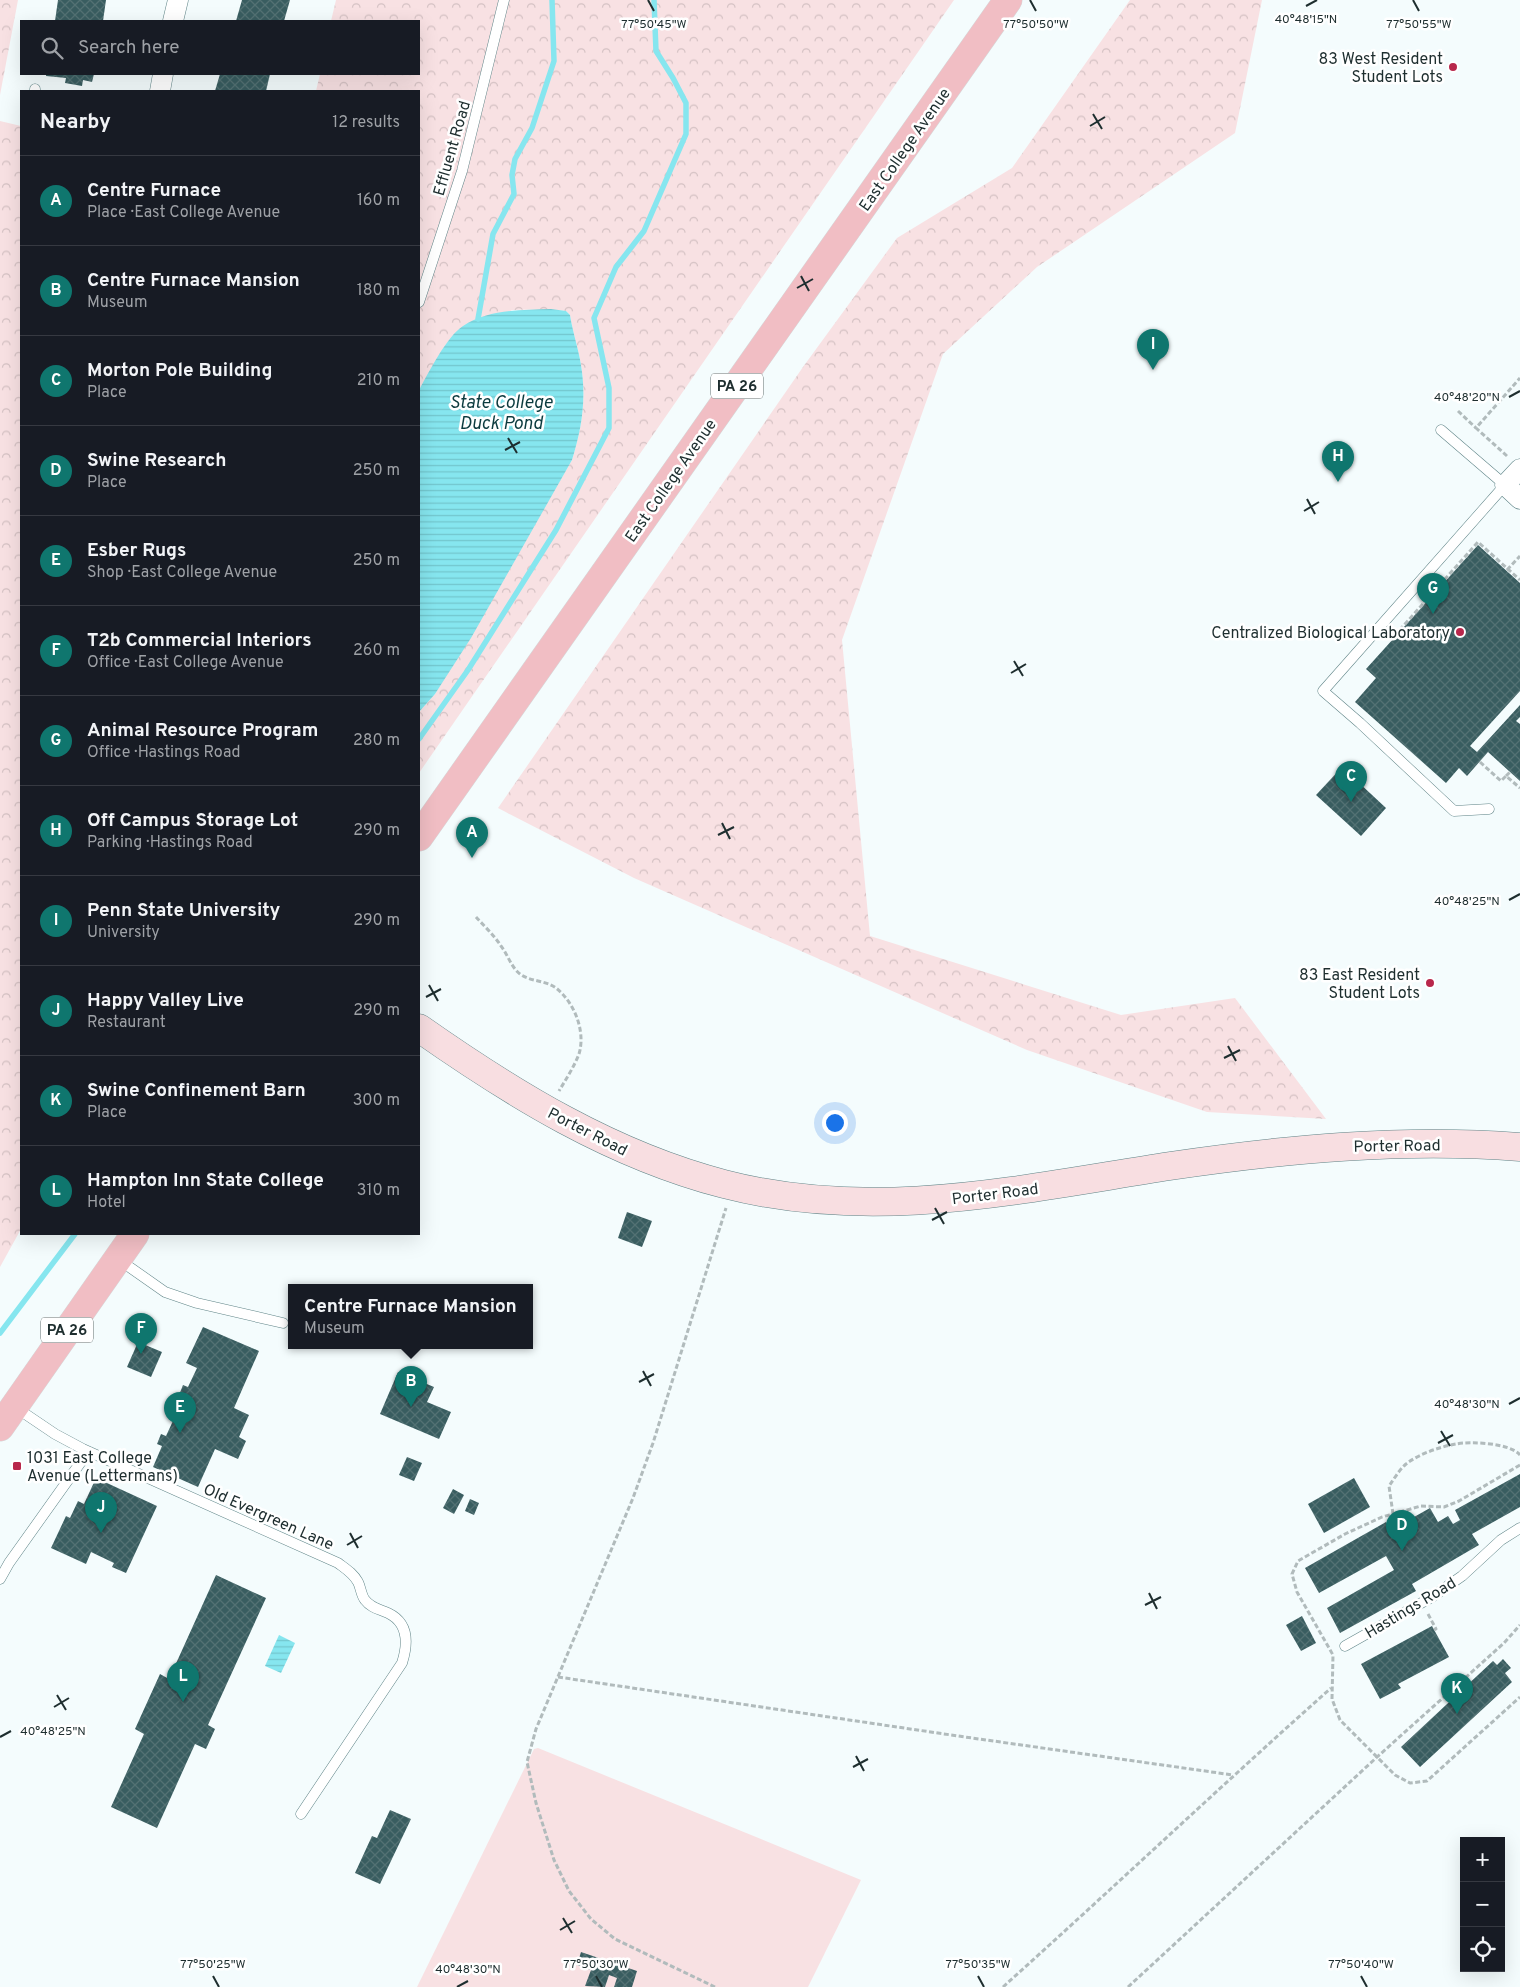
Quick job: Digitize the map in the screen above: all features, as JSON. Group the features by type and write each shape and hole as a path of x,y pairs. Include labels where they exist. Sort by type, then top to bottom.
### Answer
{"main road":[{"name":"East College Avenue","path":"420,836 1008,0"},
{"name":"PA 26","path":"7,1417 134,1235"}],"street":[{"path":"174,20 178,0"},
{"path":"160,90 163,75"},
{"path":"1513,492 1515,464"},
{"name":"Porter Road","path":"420,1029 470,1064 575,1127 630,1152 679,1171 733,1186 770,1194 830,1201 867,1203 926,1201 1022,1190 1200,1162 1331,1147 1426,1144 1520,1146"}],"lane":[{"name":"Effluent Road","path":"420,299 462,172 504,0"},
{"path":"1441,430 1513,492 1384,622 1323,691 1454,811 1489,809"},
{"path":"117,1259 165,1292 197,1303 282,1323"},
{"name":"Old Evergreen Lane","path":"7,1417 55,1434 88,1452 338,1563 352,1572 358,1582 363,1598 371,1607 390,1614 400,1622 406,1634 407,1648 402,1663 301,1814"},
{"path":"0,1578 8,1563 88,1452"},
{"name":"Hastings Road","path":"1345,1646 1432,1597 1462,1576 1501,1540 1520,1528"}],"path":[{"path":"1476,428 1520,378"},
{"path":"1458,411 1515,464"},
{"path":"1384,622 1397,633 1478,542 1520,580"},
{"path":"1507,570 1520,556"},
{"path":"1480,762 1501,781 1510,772"},
{"path":"1506,776 1520,788"},
{"path":"476,917 501,946 509,962 520,974 532,980 546,982 556,988 568,1001 576,1017 581,1032 579,1053 548,1111"},
{"path":"716,1987 615,1939 591,1920 569,1891 554,1860 539,1813 527,1762 536,1729 653,1443 733,1186"},
{"path":"1393,1514 1388,1486 1405,1465 1426,1453 1458,1444 1495,1444 1517,1451 1520,1455"},
{"path":"1128,1987 1376,1758 1504,1643 1520,1625"},
{"path":"558,1677 1233,1775"},
{"path":"1003,1987 1152,1852 1233,1775 1332,1688"}],"green space":[{"path":"0,0 18,0 0,95"},
{"path":"336,0 954,0 420,772 420,711 435,694 572,460 582,417 582,372 570,315 566,311 551,309 512,310 445,346 420,388 420,90 316,90 320,75 420,75 420,20 331,20"},
{"path":"1130,0 1262,0 1235,133 1037,267 943,354 842,640 870,936 1121,1015 1235,998 1326,1119 1207,1112 1027,1050 634,878 498,808 803,367 897,238 1012,168"},
{"path":"0,121 20,126 20,1231 0,1267"},
{"path":"538,1748 861,1880 808,1987 417,1987 534,1749"}],"water":[{"name":"State College Duck Pond","path":"551,309 566,311 570,315 583,383 583,406 578,438 572,460 471,638 435,694 420,711 420,388 445,346 463,326 483,316 517,310"},
{"path":"279,1635 295,1643 281,1673 265,1666"}],"building":[{"path":"58,0 106,0 103,20 55,20"},
{"path":"242,0 290,0 284,20 236,20"},
{"path":"94,75 92,82 83,80 82,86 65,83 66,78 46,76"},
{"path":"220,75 270,75 266,90 215,90"},
{"name":"Centralized Biological Laboratory","path":"1478,545 1520,583 1520,691 1470,746 1477,752 1520,705 1520,717 1516,721 1520,724 1520,781 1488,752 1467,776 1459,768 1446,783 1355,702 1376,678 1366,669"},
{"path":"1342,767 1386,808 1361,836 1316,795"},
{"path":"627,1212 652,1221 642,1247 618,1238"},
{"path":"203,1327 259,1351 234,1408 249,1415 239,1437 246,1441 238,1459 215,1449 198,1487 153,1467 162,1446 157,1444 161,1434 166,1436 184,1397 179,1395 183,1385 188,1387 197,1368 186,1363"},
{"path":"138,1342 162,1352 151,1377 127,1367"},
{"path":"398,1372 434,1387 427,1402 451,1412 439,1439 380,1414"},
{"path":"407,1457 422,1463 414,1481 399,1475"},
{"path":"1520,1474 1520,1507 1472,1534 1479,1545 1412,1584 1416,1591 1340,1633 1327,1608 1394,1570 1386,1556 1319,1593 1305,1568 1386,1522 1391,1530 1430,1508 1438,1522 1448,1516 1453,1524 1460,1520 1455,1510"},
{"path":"96,1478 157,1506 126,1573 112,1567 114,1563 91,1552 86,1564 51,1548 66,1516 70,1518 78,1501 84,1504"},
{"path":"1354,1478 1370,1507 1324,1533 1308,1504"},
{"path":"453,1489 464,1495 454,1514 443,1508"},
{"path":"470,1499 479,1503 474,1515 465,1511"},
{"path":"216,1575 266,1598 208,1725 215,1729 206,1749 195,1744 157,1828 111,1807 144,1734 135,1729 160,1674 169,1679"},
{"path":"1302,1616 1316,1643 1301,1651 1286,1625"},
{"path":"1432,1626 1449,1657 1398,1684 1401,1688 1380,1699 1361,1664"},
{"path":"1503,1659 1511,1668 1505,1673 1512,1682 1420,1767 1401,1747 1493,1661 1497,1665"},
{"path":"390,1810 411,1819 380,1884 355,1873 372,1836 377,1838"},
{"path":"581,1952 637,1971 632,1987 614,1987 617,1978 609,1975 605,1987 585,1986 591,1970 577,1965"}],"waterway":[{"path":"478,319 493,234 514,194 512,175 515,159 532,128 554,61 552,0"},
{"path":"420,738 468,670 556,530 609,428 609,388 594,318 616,267 644,231 686,134 686,103 656,51 654,0"},
{"path":"0,1333 74,1235"}],"place":[{"name":"83 West Resident Student Lots","path":"1453,67"},
{"name":"Penn State University","path":"1153,370"},
{"name":"Off Campus Storage Lot","path":"1338,482"},
{"name":"Animal Resource Program","path":"1433,614"},
{"name":"Centralized Biological Laboratory","path":"1460,632"},
{"name":"Morton Pole Building","path":"1351,802"},
{"name":"Centre Furnace","path":"472,858"},
{"name":"83 East Resident Student Lots","path":"1430,983"},
{"name":"T2b Commercial Interiors","path":"141,1354"},
{"name":"Centre Furnace Mansion","path":"411,1407"},
{"name":"Esber Rugs","path":"180,1433"},
{"name":"1031 East College Avenue (Lettermans)","path":"17,1466"},
{"name":"Happy Valley Live","path":"101,1533"},
{"name":"Swine Research","path":"1402,1551"},
{"name":"Hampton Inn State College","path":"183,1702"},
{"name":"Swine Confinement Barn","path":"1457,1714"}]}
